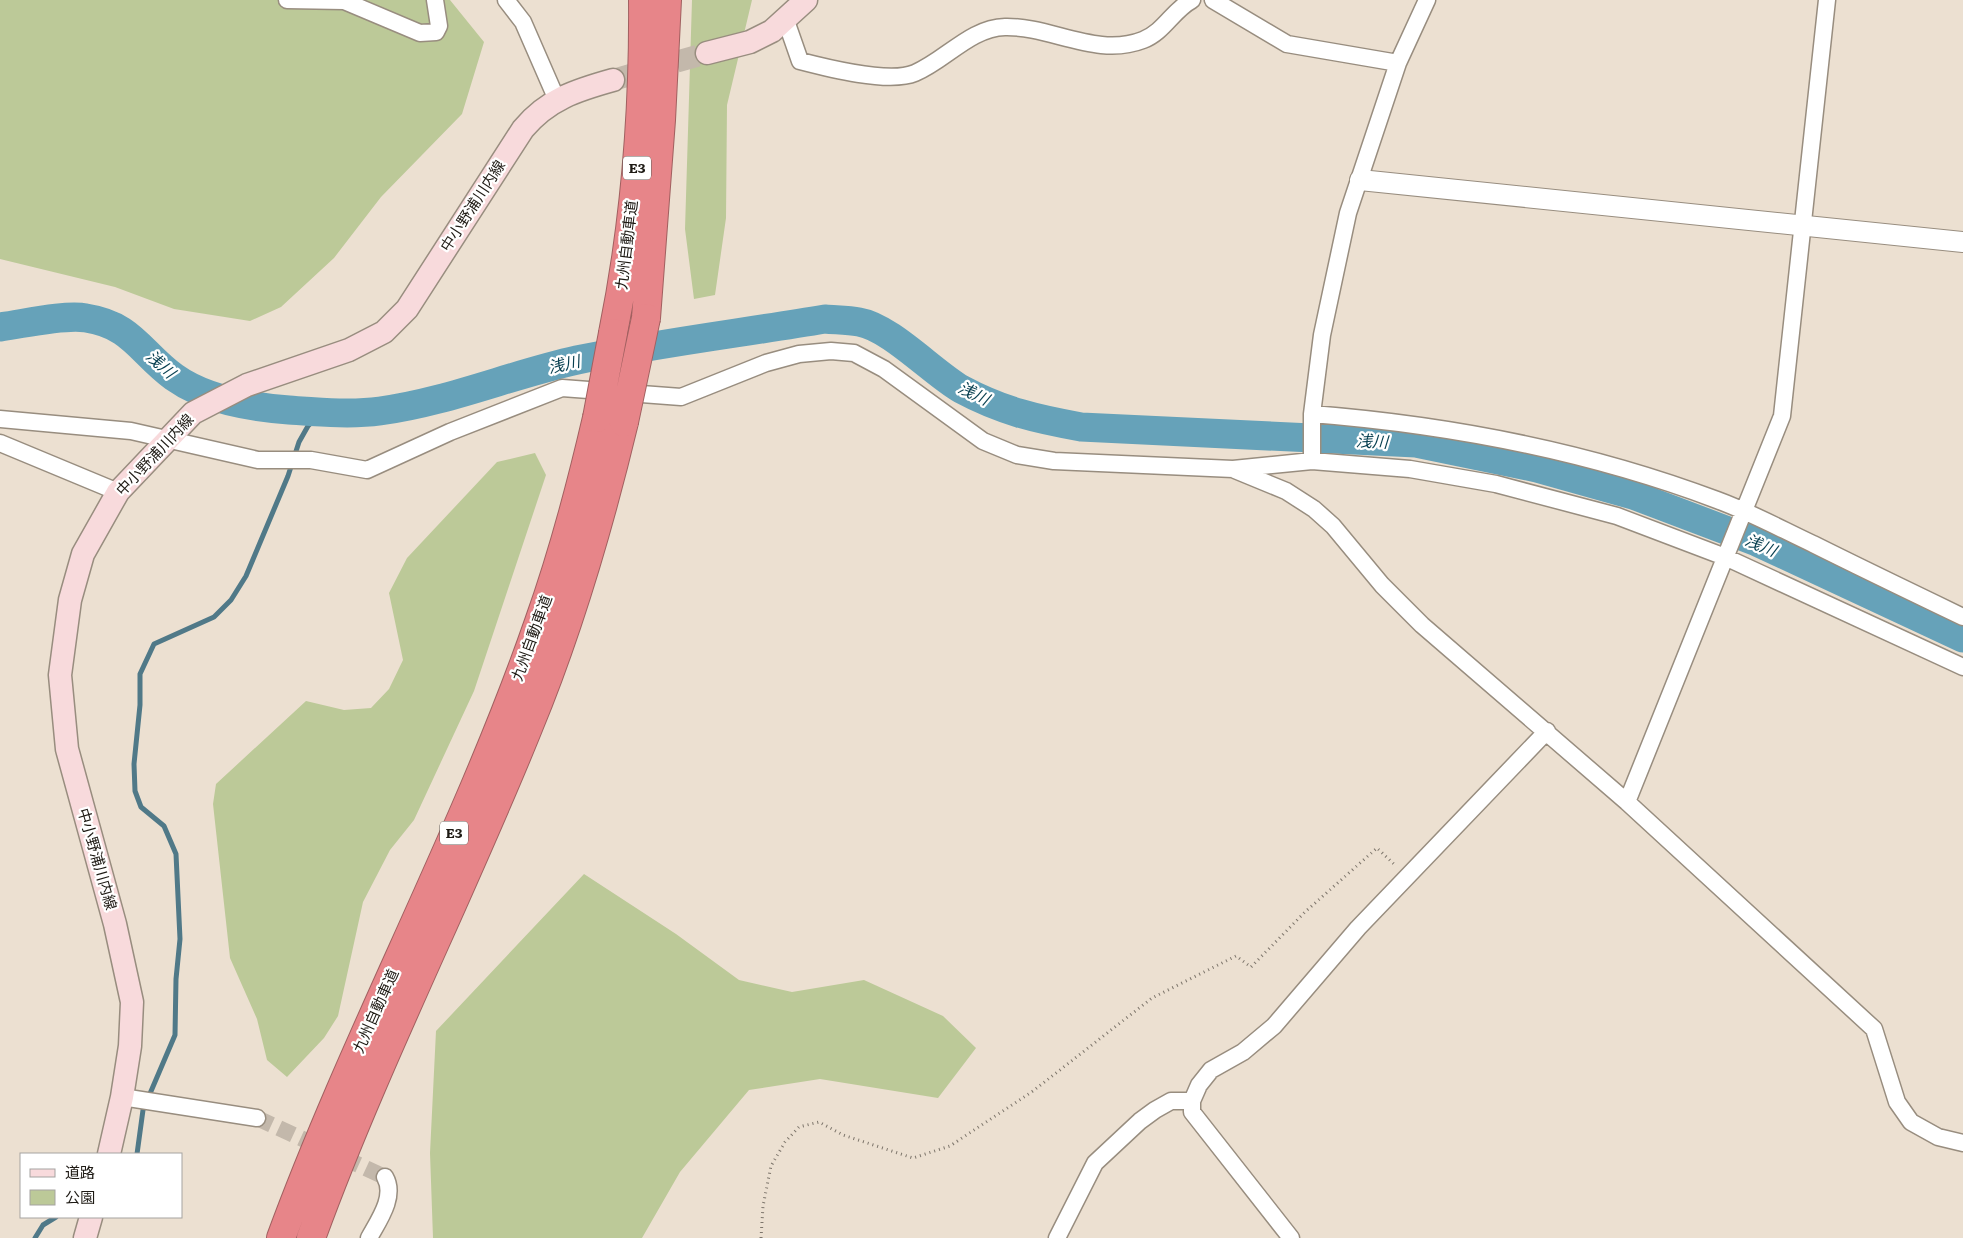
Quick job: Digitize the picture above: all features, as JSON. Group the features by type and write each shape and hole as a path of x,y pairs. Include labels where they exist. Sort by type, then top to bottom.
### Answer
{"highway":[{"name":"九州自動車道","path":"282,1238 325,1127 468,804 540,622 563,548 586,467 624,281 639,150 643,0"},
{"name":"九州自動車道","path":"311,1238 382,1064 532,718 565,630 589,556 624,422 646,318 661,129 667,0"}],"main road":[{"path":"707,54 750,42 772,31 806,0"},
{"name":"中小野浦川内線","path":"109,1153 122,1097 130,1046 132,1002 115,924 67,749 60,675 70,600 83,554 101,518 118,492 193,413 247,385 349,350 384,332 407,309 523,129 537,112 557,100 613,80"},
{"path":"85,1238 92,1218"}],"street":[{"path":"287,0 344,1 420,33 428,34 436,32 439,26 435,0"},
{"path":"506,0 523,22 557,100"},
{"path":"786,18 800,61 840,71 891,77 914,74 980,32 1005,27 1037,31 1069,40 1120,46 1144,40 1161,29 1185,4 1192,0"},
{"path":"1213,0 1287,44 1398,63"},
{"path":"1312,456 1311,417 1322,334 1348,213 1398,63 1427,0"},
{"path":"1627,802 1782,416 1827,0"},
{"path":"1360,180 1963,242"},
{"path":"0,419 131,430 258,460 311,460 367,470 450,432 562,388 681,397 766,364 799,354 831,351 854,353 884,369 983,441 1017,456 1054,461 1233,469 1312,456 1410,469 1496,484 1618,516 1727,552 1963,667"},
{"path":"1311,417 1377,419 1433,427 1538,446 1628,470 1742,514 1963,617"},
{"path":"0,443 118,492"},
{"path":"1233,469 1286,490 1314,509 1333,526 1382,585 1422,625 1547,730 1874,1029 1897,1102 1911,1122 1938,1137 1963,1143"},
{"path":"1291,1238 1192,1112 1192,1101 1199,1085 1211,1070 1243,1052 1274,1026 1322,967 1547,730"},
{"path":"122,1097 257,1118"},
{"path":"1057,1238 1095,1163 1140,1121 1155,1110 1171,1101 1192,1101"},
{"path":"369,1238 381,1217 389,1193 390,1186 385,1177"}],"path":[{"path":"761,1238 763,1206 771,1166 785,1142 798,1127 819,1122 843,1135 913,1158 950,1146 1033,1091 1152,998 1236,956 1251,967 1306,912 1377,848 1408,878"}],"green space":[{"path":"0,0 450,0 484,42 462,114 381,197 334,258 281,307 250,321 174,309 115,287 0,259"},
{"path":"692,0 752,0 727,105 726,218 715,295 694,299 685,229"},
{"path":"535,453 546,475 474,691 414,820 390,850 363,902 338,1016 324,1038 287,1077 267,1060 257,1019 230,958 213,804 216,784 306,701 344,710 371,708 389,689 403,660 389,593 407,558 497,462"},
{"path":"584,874 676,934 739,980 792,992 864,980 943,1016 976,1048 938,1098 820,1079 749,1090 680,1172 642,1238 433,1238 430,1153 436,1031"}],"waterway":[{"name":"浅川","path":"0,327 67,317 86,318 102,322 125,333 174,377 214,397 259,407 346,413 405,407 454,395 552,366 638,348 825,319 855,321 884,332 950,382 976,397 1005,409 1049,421 1081,427 1416,443 1537,468 1633,495 1757,542 1963,638"},
{"path":"137,1153 143,1110 175,1035 176,979 180,939 176,854 164,826 141,807 135,791 134,764 140,705 140,674 154,644 214,617 231,600 246,576 288,476 299,442 308,426 322,412"},
{"path":"35,1238 43,1225 54,1218"}],"tunnel":[{"path":"613,80 707,53"},
{"path":"257,1118 385,1177"}]}
